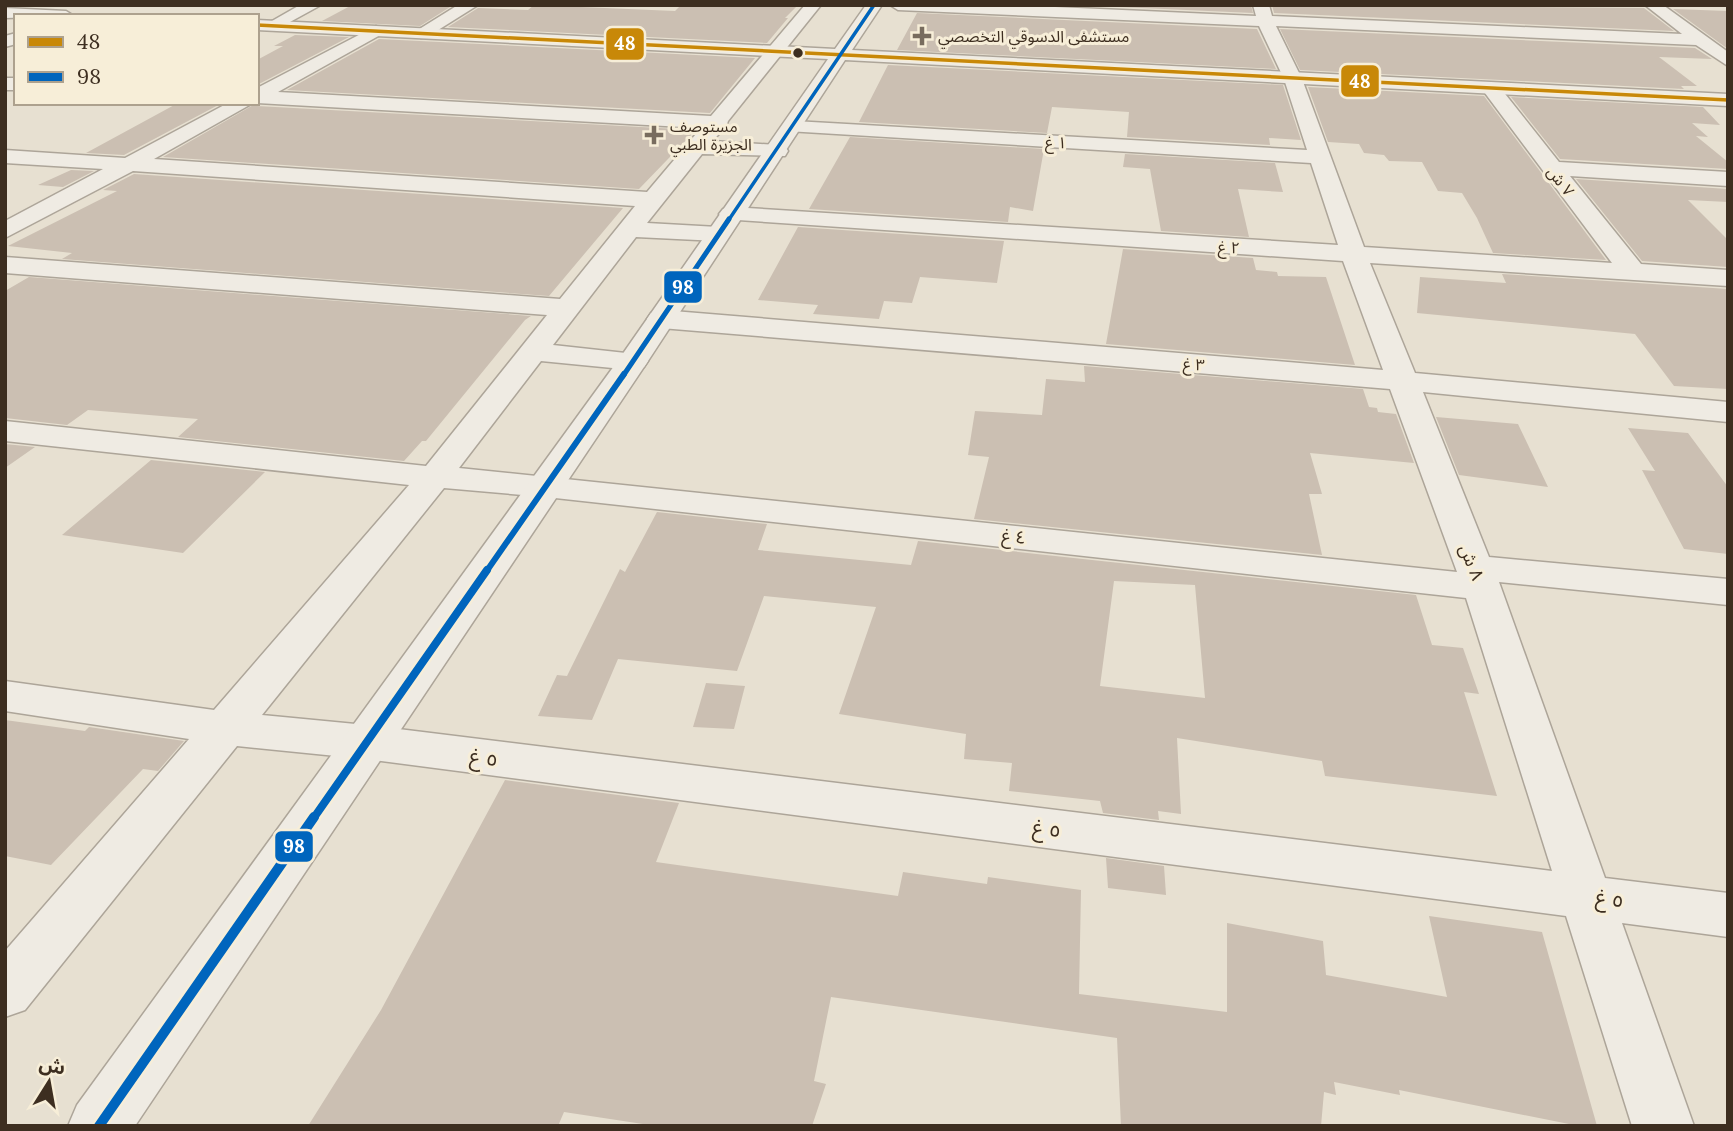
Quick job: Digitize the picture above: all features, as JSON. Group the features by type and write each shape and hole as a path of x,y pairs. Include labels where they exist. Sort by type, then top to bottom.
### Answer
{"street":[{"path":"265,25 313,5"},
{"path":"421,33 470,5"},
{"path":"5,992 434,478 629,229 709,135 813,5"},
{"path":"99,1126 633,362 874,5"},
{"path":"898,5 1263,13 1700,40"},
{"path":"1653,5 1728,61"},
{"path":"5,13 25,14"},
{"name":"٨ ش","path":"1263,13 1293,79 1354,255 1478,577 1664,1126"},
{"path":"265,25 1728,100"},
{"path":"259,96 376,31"},
{"name":"٧ ش","path":"1491,89 1632,271"},
{"name":"١ غ","path":"259,97 709,135 1319,157"},
{"path":"5,231 239,105"},
{"path":"5,156 654,200"},
{"path":"1551,168 1728,179"},
{"name":"٢ غ","path":"629,229 724,224 1354,255 1728,278"},
{"path":"5,265 568,308"},
{"name":"٣ غ","path":"661,320 1402,381 1728,412"},
{"path":"535,352 633,362"},
{"name":"٤ غ","path":"5,431 434,478 546,486 1478,577 1728,592"},
{"name":"٥ غ","path":"5,696 223,728 366,742 1728,915"}],"building":[{"path":"352,5 450,7 420,26 322,21"},
{"path":"534,5 675,11 681,5 798,5 767,43 448,27 478,8 528,10"},
{"path":"1075,5 1251,5 1253,13"},
{"path":"1272,5 1644,8 1674,31 1274,13"},
{"path":"1673,9 1728,11 1728,49"},
{"path":"917,13 1257,29 1276,69 897,50"},
{"path":"1280,29 1695,48 1712,59 1659,57 1697,86 1681,86 1684,89 1300,70"},
{"path":"295,35 349,37 259,84 259,59 283,46 274,46"},
{"path":"379,39 755,58 710,113 287,90"},
{"path":"888,65 1283,85 1301,140 1269,138 1270,145 1127,137 1129,112 1052,107 1047,133 859,122"},
{"path":"1308,87 1484,96 1606,260 1493,253 1462,193 1438,191 1422,162 1389,161 1384,155 1364,153 1359,144 1328,142"},
{"path":"1511,97 1703,107 1720,125 1692,123 1708,137 1696,136 1728,162 1728,169 1560,159"},
{"path":"174,105 218,105 124,155 86,153"},
{"path":"253,105 696,130 639,189 163,157"},
{"path":"850,137 1044,149 1033,211 1010,207 1008,222 809,209"},
{"path":"1125,154 1275,163 1283,192 1238,189 1249,237 1161,231 1150,169 1123,167"},
{"path":"71,170 94,171 63,187 38,185"},
{"path":"134,174 623,208 549,296 62,259 72,253 8,246 117,191 103,190"},
{"path":"1576,179 1728,189 1728,202 1688,200 1728,240 1728,267 1642,261"},
{"path":"798,227 1004,241 997,283 920,277 912,303 884,301 879,319 813,314 818,305 758,300"},
{"path":"1123,249 1253,258 1256,270 1277,272 1278,276 1326,277 1355,365 1106,344"},
{"path":"1502,274 1728,289 1728,389 1674,386 1635,334 1417,313 1420,277 1506,283"},
{"path":"29,277 531,316 426,441 422,441 404,461 178,437 198,419 88,410 67,425 5,418 5,291"},
{"path":"1084,366 1363,389 1369,407 1377,408 1378,412 1396,414 1414,463 1310,453 1322,494 1309,494 1322,555 974,519 989,457 968,455 975,411 1042,415 1046,379 1085,382"},
{"path":"1436,417 1518,424 1548,487 1459,475"},
{"path":"1628,428 1688,433 1728,487 1728,554 1684,549 1642,470 1655,471"},
{"path":"5,444 35,447 5,468"},
{"path":"151,460 265,472 183,553 62,535"},
{"path":"657,512 767,524 758,550 911,565 918,541 1416,595 1432,645 1463,648 1479,694 1464,692 1497,796 1325,776 1322,761 1177,738 1181,814 1158,811 1159,820 1103,813 1100,801 1009,791 1012,763 964,759 966,734 839,714 876,607 764,596 737,671 618,659 592,720 538,716 557,675 567,676 620,569 625,572","holes":["1114,581 1195,585 1205,698 1100,686"]},
{"path":"706,683 745,686 734,729 693,727"},
{"path":"5,720 85,731 89,727 184,741 158,771 143,769 51,865 5,856"},
{"path":"505,780 679,803 656,862 898,896 903,872 987,884 988,877 1081,890 1079,994 1227,1012 1227,923 1323,941 1326,975 1447,997 1429,916 1542,932 1597,1126 1579,1126 1399,1090 1400,1095 1334,1082 1336,1095 1324,1092 1321,1126 1121,1126 1117,1038 831,997 814,1081 826,1084 812,1126 656,1126 564,1112 558,1126 308,1126 381,1010"},
{"path":"1106,858 1164,866 1166,895 1108,888"}],"transit line":[{"name":"98","path":"99,1126 633,361 874,5"},
{"name":"48","path":"259,25 1728,100"}],"place":[{"name":"مستشفى الدسوقي التخصصي","path":"922,36"},
{"name":"مستوصف الجزيرة الطبي","path":"654,135"}]}
